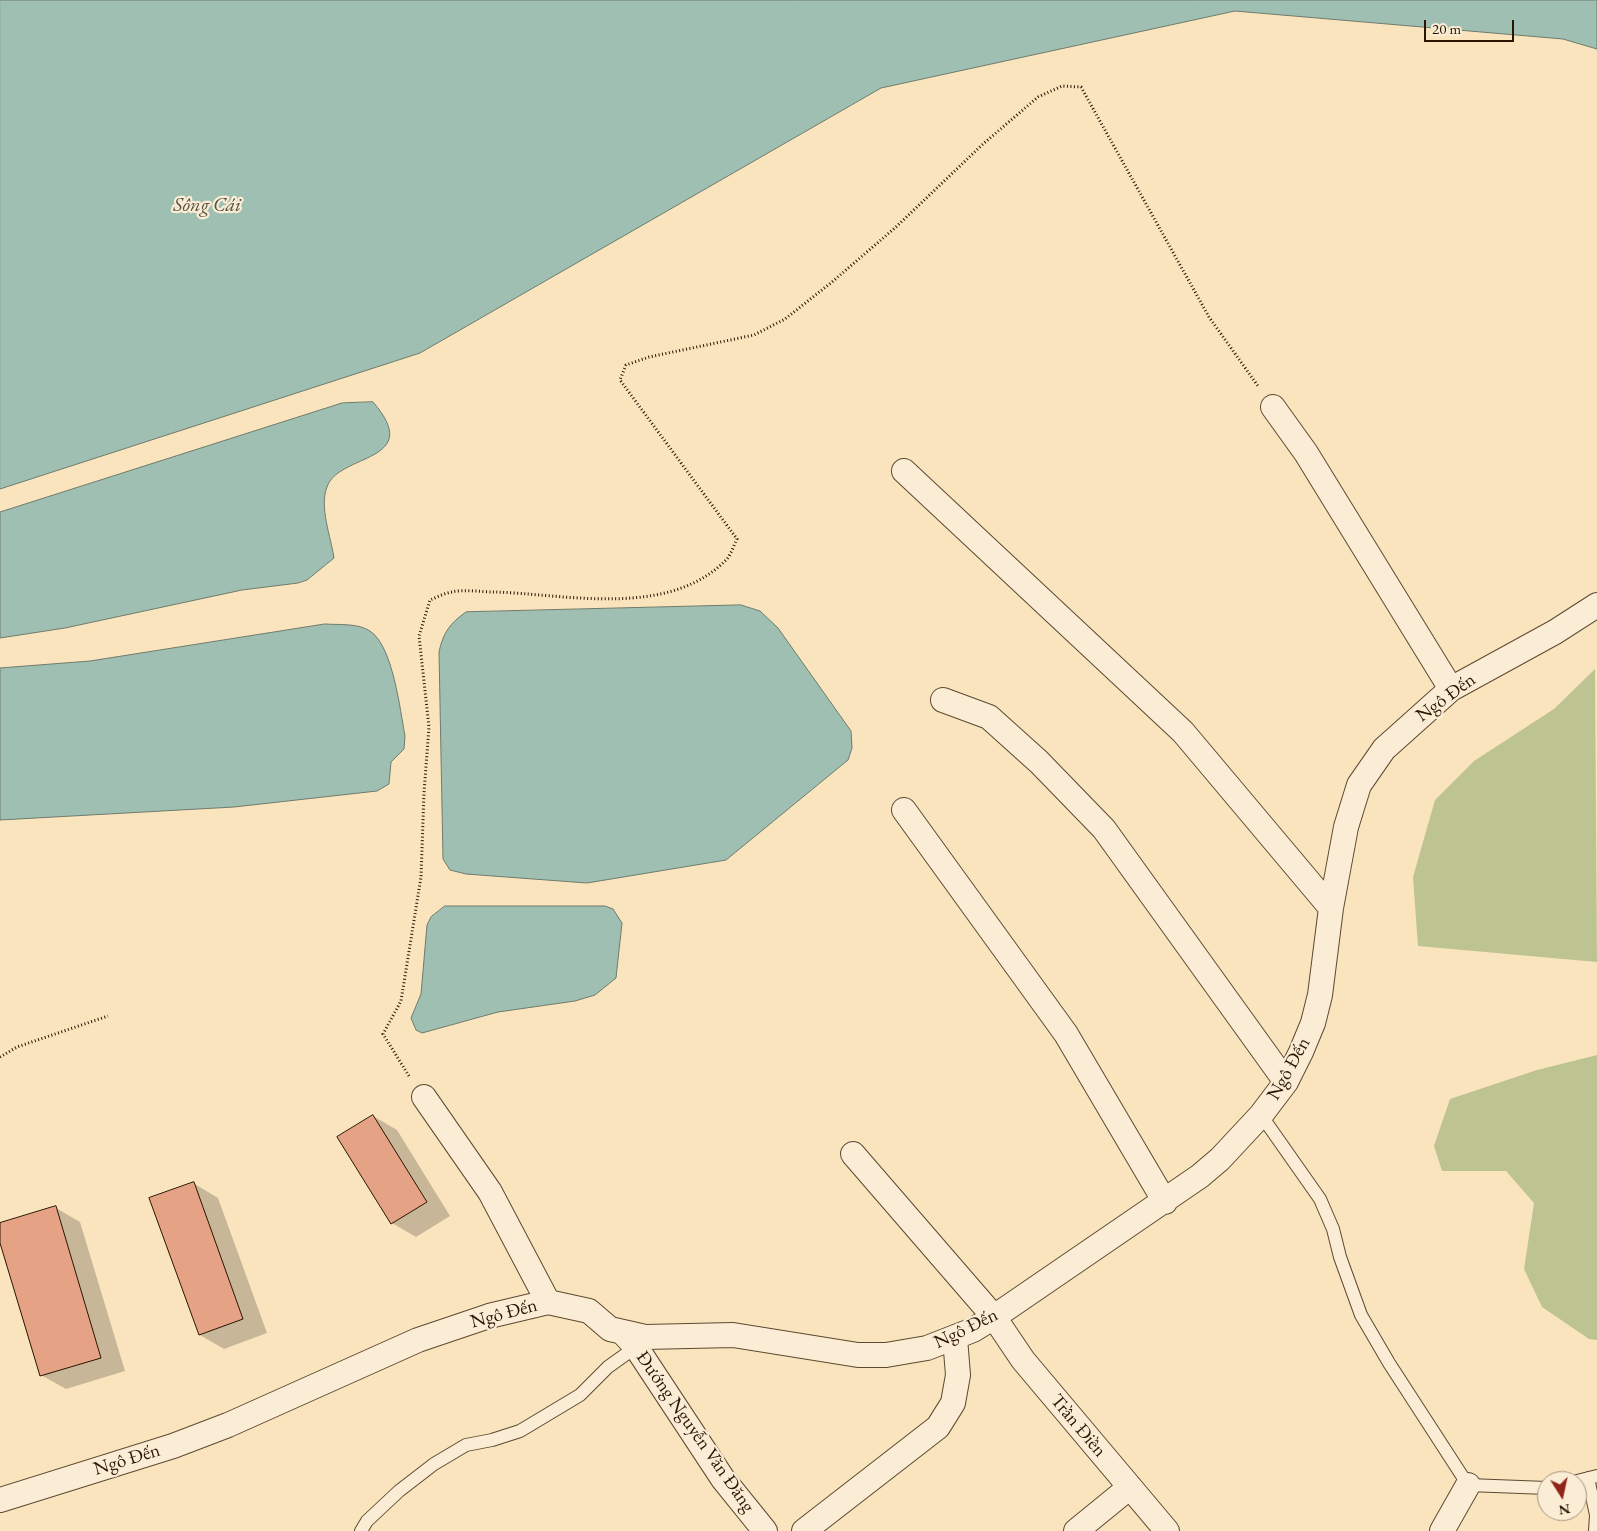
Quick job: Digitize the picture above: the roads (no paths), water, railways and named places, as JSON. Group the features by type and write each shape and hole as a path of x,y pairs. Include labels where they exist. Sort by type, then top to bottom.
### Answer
{"street":[{"path":"1273,406 1306,453 1451,690"},
{"path":"904,471 1182,732 1331,908"},
{"name":"Ngô Đến","path":"0,1500 173,1446 228,1425 418,1340 489,1316 548,1302 589,1311 610,1329 630,1341 645,1337 733,1334 858,1355 886,1355 927,1348 955,1338 994,1317 1165,1202 1220,1159 1261,1115 1286,1082 1313,1023 1320,995 1331,908 1346,827 1360,785 1384,749 1451,690 1555,632 1597,605"},
{"path":"943,700 989,717 1039,762 1104,829 1286,1082"},
{"path":"904,810 1066,1034 1165,1202"},
{"path":"424,1097 490,1192 548,1302"},
{"name":"Trần Điền","path":"853,1154 994,1317 1023,1360 1167,1531"},
{"path":"804,1531 938,1427 953,1403 958,1375 955,1338"},
{"name":"Đướng Nguyễn Văn Đăng","path":"630,1341 723,1479 765,1531"},
{"path":"1442,1531 1468,1485"},
{"path":"1076,1531 1130,1487"}],"lane":[{"path":"1261,1115 1320,1198 1334,1229 1340,1257 1361,1314 1389,1363 1468,1485 1537,1488"},
{"path":"361,1531 368,1521 399,1491 434,1464 466,1446 520,1431 580,1395 608,1367 630,1341"},
{"path":"1587,1478 1596,1515 1595,1531"}],"water":[{"name":"Sông Cái","path":"0,0 1597,0 1597,49 1563,39 1235,11 881,88 420,353 0,489"},
{"path":"373,402 387,422 390,436 385,447 374,455 346,468 334,476 327,487 324,504 334,558 307,580 298,583 242,590 65,628 0,638 0,512 342,403"},
{"path":"741,605 760,611 778,628 851,731 852,748 848,760 726,860 587,883 466,874 450,870 443,859 439,652 445,634 456,620 466,612"},
{"path":"325,624 348,625 365,628 370,631 378,639 390,664 398,695 405,736 404,749 391,762 389,784 377,791 234,807 0,820 0,668 90,661"},
{"path":"445,906 605,906 613,909 622,923 616,978 595,995 575,1001 498,1012 422,1033 416,1030 411,1018 421,994 427,925 431,917"}]}
